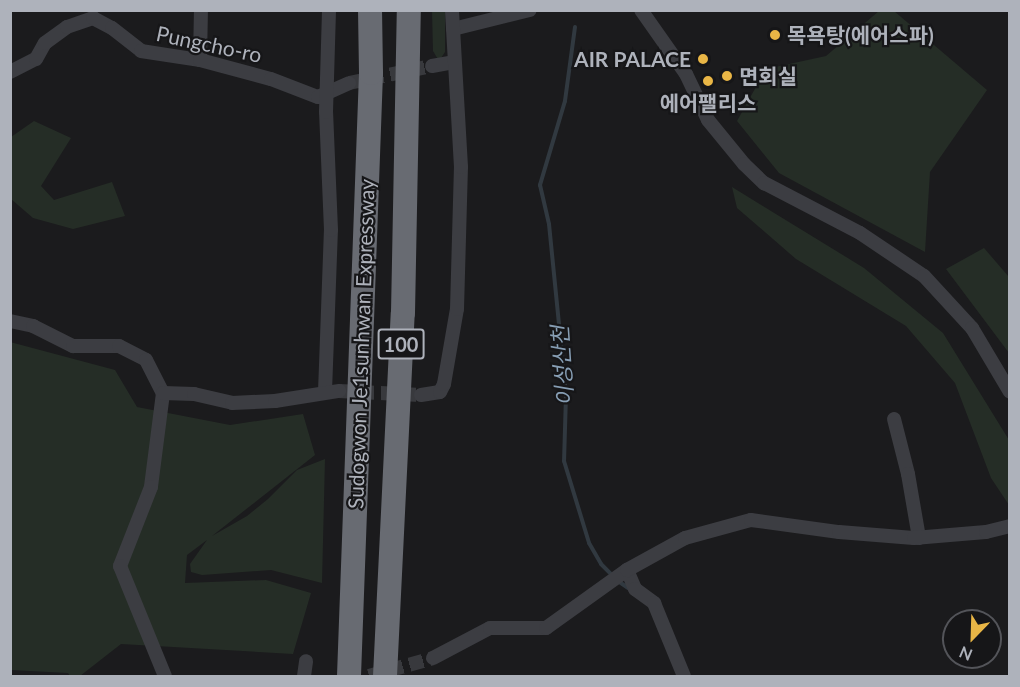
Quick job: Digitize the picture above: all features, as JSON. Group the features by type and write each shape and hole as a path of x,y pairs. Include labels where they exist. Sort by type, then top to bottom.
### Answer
{"highway":[{"name":"Sudogwon Je1sunhwan Expressway","path":"349,676 371,73 370,10"},
{"name":"Sudogwon Je1sunhwan Expressway","path":"385,676 403,313 409,10"}],"street":[{"path":"200,60 201,10"},
{"path":"163,393 195,394 232,403 275,401 332,391 327,92 329,10"},
{"path":"420,395 440,392 444,384 457,309 461,166 452,10"},
{"path":"453,29 530,10"},
{"path":"640,10 686,74 708,120 744,164 764,183 860,233 924,276 972,328 1010,392"},
{"name":"Pungcho-ro","path":"10,72 36,58 45,43 67,27 92,14 141,51 200,60 271,79 318,98 349,83"},
{"path":"432,66 454,62"},
{"path":"10,321 33,326 73,346 119,346 146,360 163,393 151,487 120,566 165,676"},
{"path":"894,419 908,474 919,538"},
{"path":"433,658 490,628 546,628 627,570 685,538 751,520 839,532 919,538 986,532 1010,526"},
{"path":"627,570 635,589 654,603 684,676"},
{"path":"304,676 306,660"}],"shaded area":[{"path":"432,11 445,11 445,52 439,61 433,51"},
{"path":"879,11 894,11 987,90 930,172 925,252 779,173 737,121 766,69 826,56"},
{"path":"34,121 71,138 41,186 54,200 112,182 125,216 73,229 33,218 11,199 11,137"},
{"path":"732,187 864,268 943,333 1009,440 1009,505 991,478 955,383 906,326 796,259 737,208"},
{"path":"984,248 1009,277 1009,353 946,269"},
{"path":"10,342 115,370 137,407 230,425 303,414 315,455 212,536 247,516 297,470 325,459 322,583 271,570 202,575 191,572 190,564 207,540 187,555 185,583 266,580 311,593 293,654 121,644 80,676 70,676 68,673 11,670"}],"waterway":[{"name":"이성산천","path":"575,27 565,101 540,185 549,224 566,395 564,461 589,543 601,564 612,575"},
{"name":"이성산천","path":"618,581 631,590"}],"tunnel":[{"path":"349,83 432,66"},
{"path":"339,391 421,395"},
{"path":"369,676 433,658"}],"place":[{"name":"목욕탕(에어스파)","path":"775,35"},
{"name":"AIR PALACE","path":"703,59"},
{"name":"면회실","path":"727,76"},
{"name":"에어팰리스","path":"708,81"}]}
